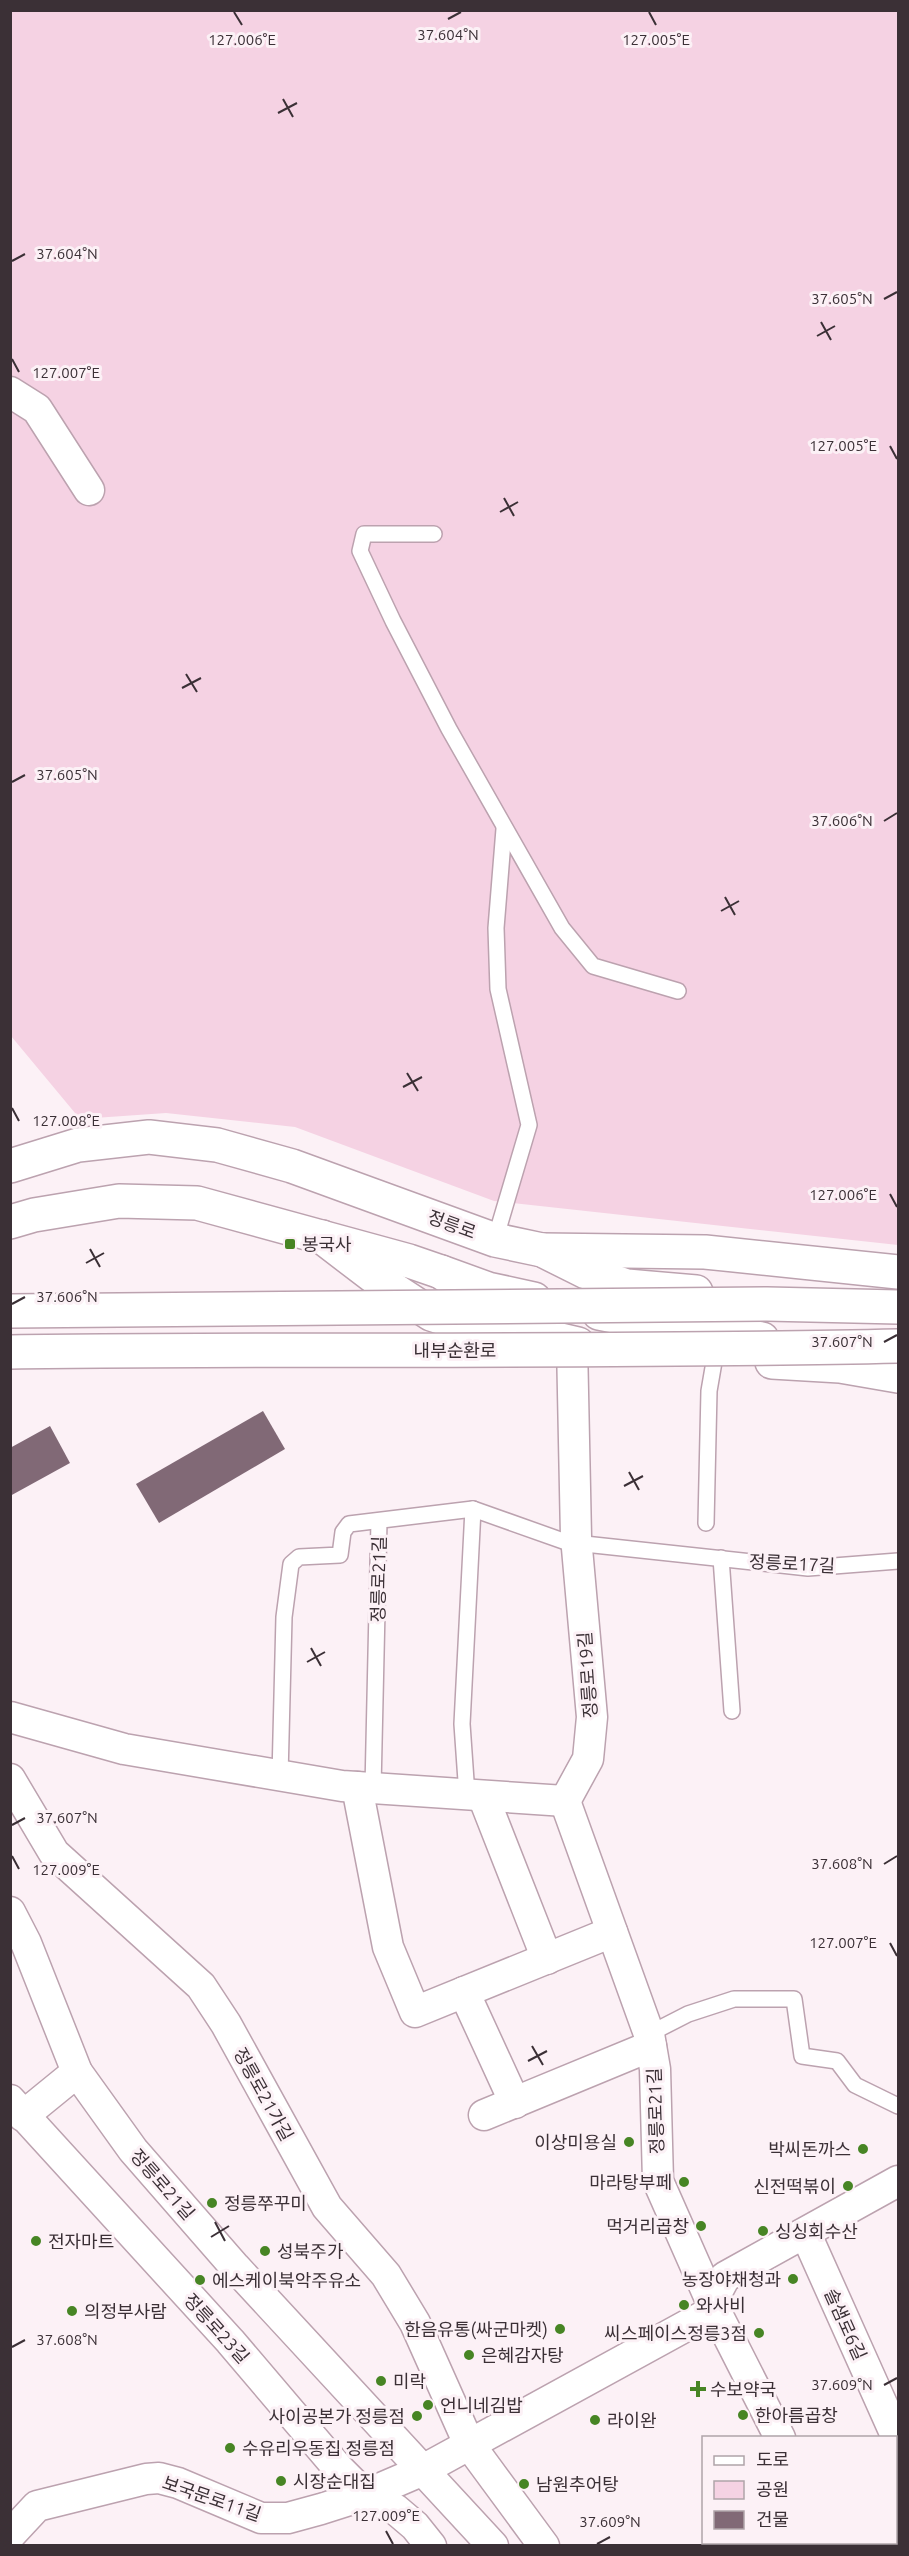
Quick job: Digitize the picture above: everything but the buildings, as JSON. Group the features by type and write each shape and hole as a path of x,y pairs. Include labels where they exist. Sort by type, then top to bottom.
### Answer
{"main road":[{"name":"정릉로","path":"10,1166 78,1146 149,1137 217,1145 292,1166 495,1240 542,1251 586,1272 627,1286 676,1292 898,1297"},
{"path":"10,1222 34,1215 119,1201 196,1203 441,1272 488,1289 644,1322 898,1357"},
{"path":"322,1237 373,1276 431,1314 462,1324 531,1333 572,1344 714,1362 806,1363 898,1376"},
{"path":"542,1251 705,1252 898,1272"},
{"path":"441,1272 531,1333"},
{"path":"10,1311 767,1304 898,1306"},
{"name":"내부순환로","path":"10,1352 236,1349 668,1351 898,1346"}],"street":[{"path":"10,392 37,409 89,490"},
{"name":"정릉로19길","path":"565,1801 588,1759 592,1717 576,1540 572,1344"},
{"path":"10,1717 124,1749 280,1776 365,1788 565,1801"},
{"name":"정릉로21가길","path":"10,1779 54,1853 201,1986 225,2024 327,2207 386,2275 415,2322 469,2444 543,2546"},
{"name":"정릉로21길","path":"365,1788 388,1947 415,2012 612,1932"},
{"path":"475,1795 547,1959"},
{"name":"정릉로21길","path":"565,1801 650,2040 655,2069 658,2181 714,2310 779,2436"},
{"name":"정릉로21길","path":"10,1912 26,1943 77,2072 134,2150 235,2267 421,2471"},
{"path":"464,1992 515,2103"},
{"name":"정릉로21길","path":"484,2115 515,2103 650,2040"},
{"path":"17,2108 77,2072"},
{"name":"정릉로23길","path":"17,2108 230,2341 338,2468 365,2495 395,2509 415,2526 432,2546"},
{"path":"714,2310 717,2292 725,2277 898,2181"},
{"name":"솔샘로6길","path":"809,2241 896,2436"},
{"name":"보국문로11길","path":"10,2535 37,2506 146,2479 159,2478 178,2483 261,2518 288,2518 365,2495 421,2471 714,2310"},
{"path":"421,2471 493,2546"}],"lane":[{"path":"434,534 364,534 360,551 393,621 504,829 562,928 593,966 678,991"},
{"path":"495,1240 529,1125 498,989 496,928 504,829"},
{"path":"706,1523 710,1391 714,1362"},
{"path":"379,1521 473,1509 551,1538 576,1540"},
{"path":"473,1509 462,1724 475,1795"},
{"name":"정릉로21길","path":"280,1776 284,1617 291,1564 299,1557 340,1555 345,1528 349,1524 379,1521 365,1788"},
{"name":"정릉로17길","path":"576,1540 808,1568 898,1561"},
{"name":"정릉로17길","path":"722,1558 732,1711"},
{"name":"정릉로21길","path":"650,2040 688,2014 734,1999 794,1999 802,2056 837,2061 855,2085 898,2106"}],"green space":[{"path":"11,11 898,11 898,1245 494,1201 295,1127 166,1113 80,1119 11,1036"}],"place":[{"name":"봉국사","path":"290,1244"},
{"name":"이상미용실","path":"629,2142"},
{"name":"박씨돈까스","path":"863,2149"},
{"name":"마라탕부페","path":"684,2182"},
{"name":"신전떡볶이","path":"848,2186"},
{"name":"정릉쭈꾸미","path":"212,2203"},
{"name":"먹거리곱창","path":"701,2226"},
{"name":"싱싱회수산","path":"763,2231"},
{"name":"전자마트","path":"36,2241"},
{"name":"성북주가","path":"265,2251"},
{"name":"농장야채청과","path":"793,2279"},
{"name":"에스케이북악주유소","path":"200,2280"},
{"name":"와사비","path":"684,2305"},
{"name":"의정부사람","path":"72,2311"},
{"name":"한음유통(싸군마켓)","path":"560,2329"},
{"name":"씨스페이스정릉3점","path":"759,2333"},
{"name":"은혜감자탕","path":"469,2355"},
{"name":"미락","path":"381,2381"},
{"name":"수보약국","path":"698,2389"},
{"name":"언니네김밥","path":"428,2405"},
{"name":"한아름곱창","path":"743,2415"},
{"name":"사이공본가 정릉점","path":"417,2416"},
{"name":"라이완","path":"595,2420"},
{"name":"수유리우동집 정릉점","path":"230,2448"},
{"name":"시장순대집","path":"281,2481"},
{"name":"남원추어탕","path":"524,2484"}]}
